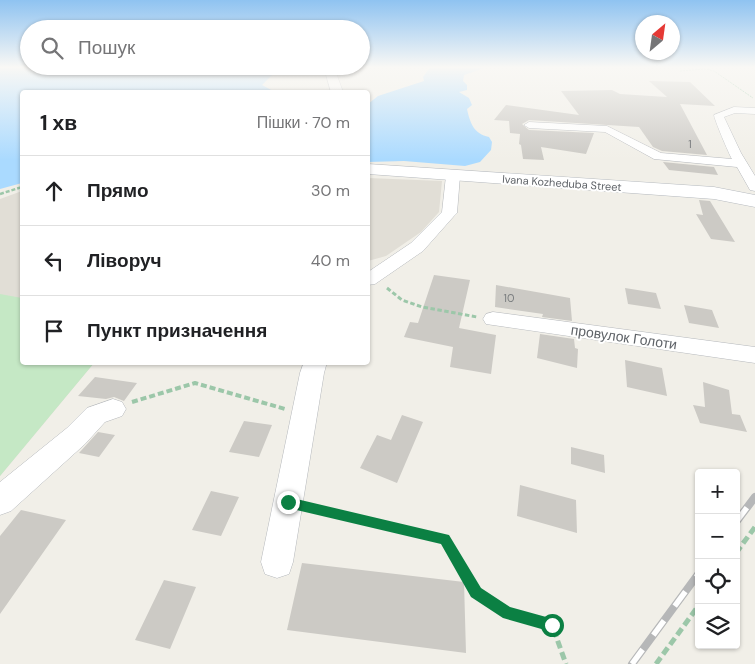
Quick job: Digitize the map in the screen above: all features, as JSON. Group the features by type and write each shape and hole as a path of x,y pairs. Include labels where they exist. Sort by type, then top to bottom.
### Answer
{"main road":[{"name":"Ivana Kozheduba Street","path":"370,170 714,193 755,201"}],"street":[{"path":"755,111 734,110 719,115 719,120 755,187"},
{"path":"529,125 607,129 658,156 741,164"},
{"path":"370,278 417,247 449,213 453,176"},
{"name":"провулок Голоти","path":"493,320 755,355"},
{"path":"277,562 315,365"},
{"path":"0,501 76,436 96,415 113,409"}],"path":[{"path":"0,194 20,188"},
{"path":"370,278 402,300 422,307 493,320"},
{"path":"113,409 157,393 195,383 305,414"},
{"path":"288,502 445,539 476,592 507,613 552,625 566,664"},
{"path":"740,548 755,527"},
{"path":"656,664 695,610"}],"shaded area":[{"path":"370,178 442,181 439,212 421,232 386,256 370,260"},
{"path":"20,192 20,365 92,365 0,476 0,199"}],"green space":[{"path":"0,294 20,298 20,365 92,365 0,476"}],"water":[{"path":"0,98 20,98 20,184 0,189"},
{"path":"376,98 469,98 472,105 467,109 471,123 476,131 489,137 492,142 491,150 480,162 465,166 404,161 370,162 370,102"}],"building":[{"path":"566,98 707,98 715,106 680,104 707,155 662,151 653,147 639,127 529,120 522,124 529,130 594,133 586,154 541,147 544,160 523,159 521,145 519,144 520,134 510,133 509,121 494,120 506,105 579,115"},
{"path":"663,162 714,167 718,175 669,170"},
{"path":"699,200 710,201 735,242 711,239 696,214 703,215"},
{"path":"434,275 470,280 459,328 496,335 491,374 450,367 453,347 404,337 410,322 418,323"},
{"path":"496,285 570,298 572,321 542,317 543,314 495,307"},
{"path":"625,288 656,293 661,309 628,304"},
{"path":"684,305 712,310 719,328 689,323"},
{"path":"540,334 574,339 575,348 578,349 577,368 537,358"},
{"path":"625,360 662,368 667,396 627,387"},
{"path":"95,377 137,383 124,401 114,397 106,399 78,396"},
{"path":"703,382 729,390 732,414 740,415 747,432 700,423 693,405 705,407"},
{"path":"402,415 423,422 397,483 360,468 377,435 391,440"},
{"path":"244,421 272,425 259,457 229,452"},
{"path":"98,432 115,435 99,457 79,453"},
{"path":"571,447 604,455 605,473 571,464"},
{"path":"520,485 576,500 577,533 517,516"},
{"path":"211,491 239,497 221,536 192,530"},
{"path":"21,510 66,520 0,614 0,536"},
{"path":"302,563 464,582 466,653 287,630"},
{"path":"164,580 196,587 170,649 135,640"}],"railway":[{"path":"740,517 755,497"},
{"path":"632,664 695,578"}],"route":[{"path":"288,502 445,539 476,592 507,613 552,625"}]}
